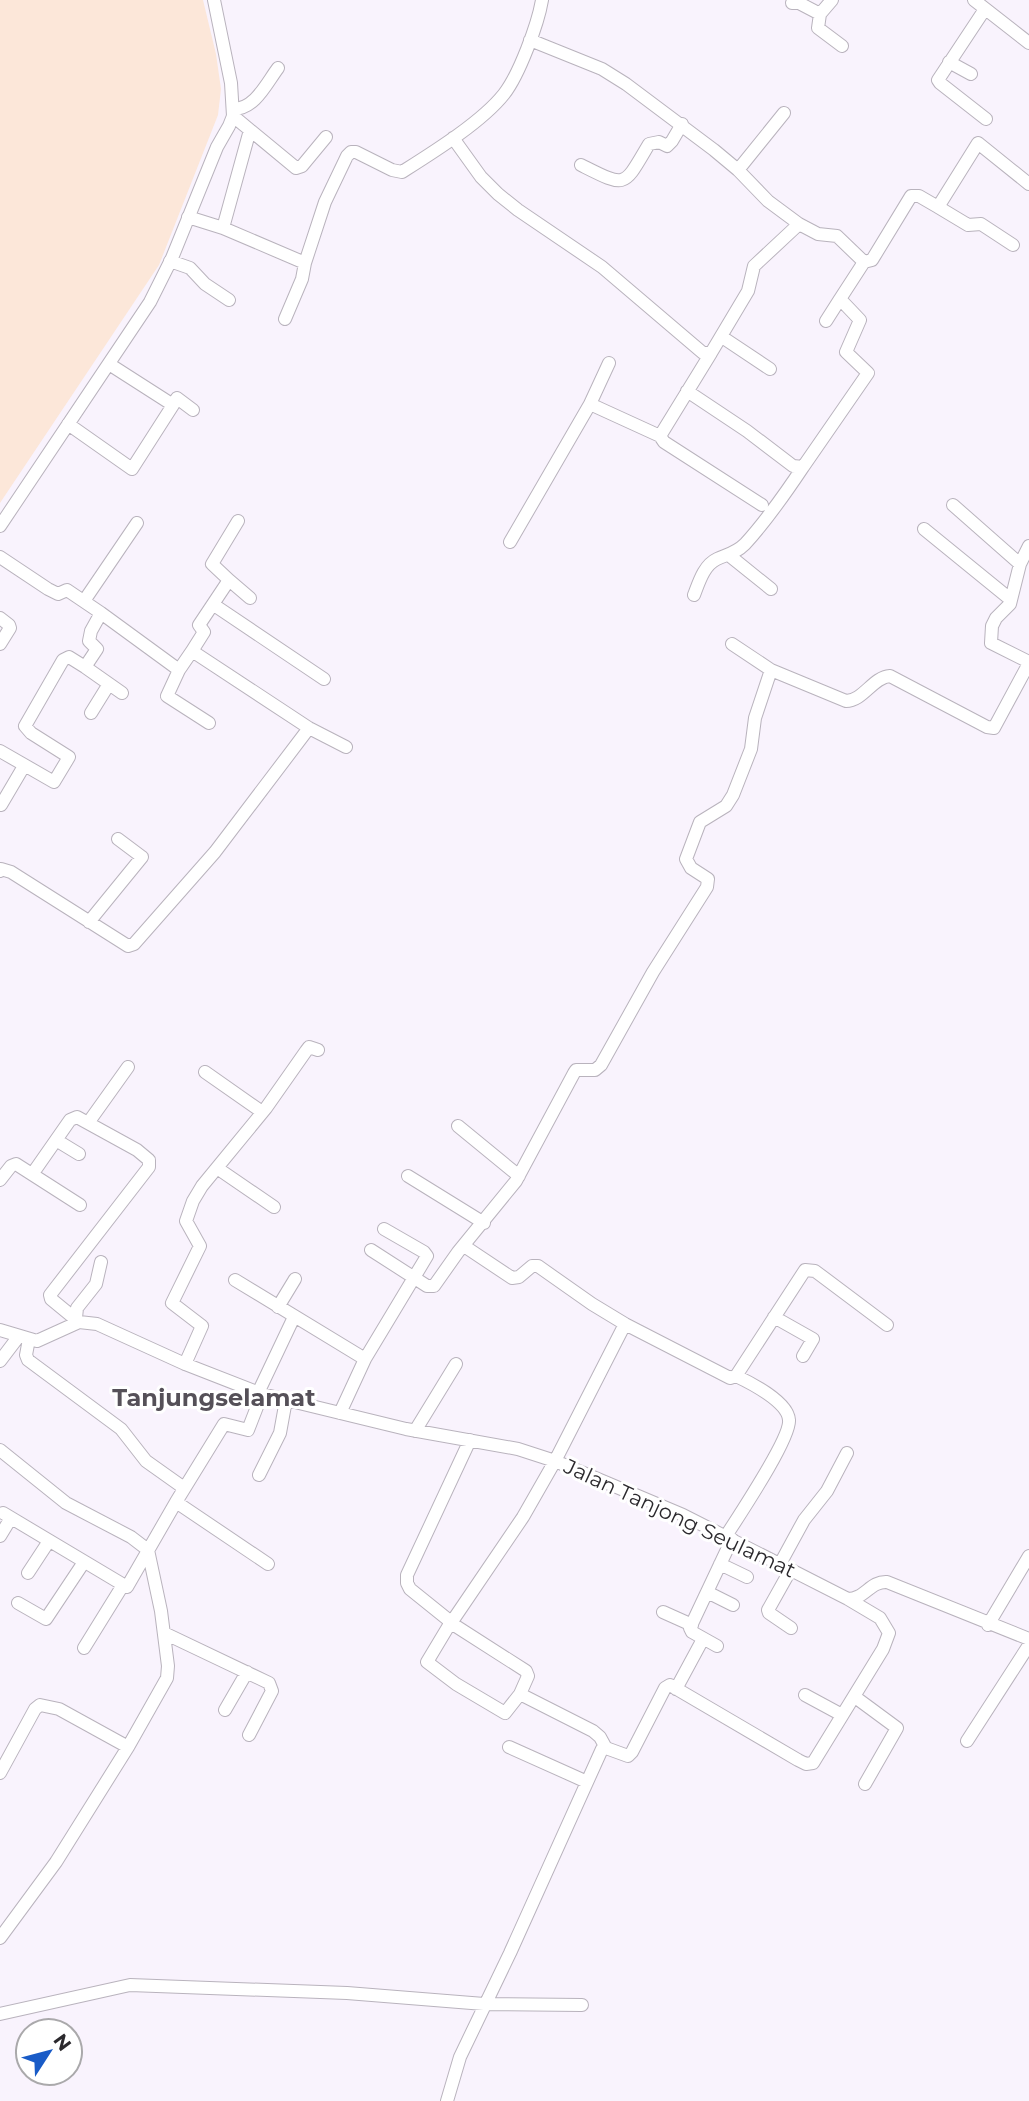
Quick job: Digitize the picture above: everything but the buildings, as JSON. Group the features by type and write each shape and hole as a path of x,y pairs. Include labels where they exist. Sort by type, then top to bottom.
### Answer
{"street":[{"path":"0,526 150,302 233,113 226,50 214,0"},
{"path":"285,319 302,279 325,202 350,153 356,152 392,170 402,172 453,138 505,93 514,79 530,40 542,0"},
{"path":"832,0 820,14 818,28 842,46"},
{"path":"974,0 1029,43"},
{"path":"792,3 799,3 820,14"},
{"path":"985,9 939,77 940,83 986,119"},
{"path":"530,40 601,69 682,124 738,170 768,201 799,224 818,234 837,236 864,262"},
{"path":"949,62 971,74"},
{"path":"233,113 252,103 278,68"},
{"path":"233,113 298,169 326,137"},
{"path":"738,170 784,113"},
{"path":"580,165 615,182 622,182 629,178 649,144 654,142 667,146 682,124"},
{"path":"223,228 250,130"},
{"path":"453,138 481,177 518,211 602,267 703,353 711,353"},
{"path":"938,207 978,143 1029,184"},
{"path":"826,321 864,262 872,260 911,196 919,196 968,225 981,224 1013,245"},
{"path":"188,217 223,228 305,262"},
{"path":"660,436 748,291 754,266 799,224"},
{"path":"170,261 190,268 205,284 229,300"},
{"path":"694,595 701,575 712,562 730,556 742,547 774,511 868,373 846,352 860,320 840,299"},
{"path":"722,337 770,369"},
{"path":"510,542 590,404 609,363"},
{"path":"109,364 173,405"},
{"path":"687,391 793,466 803,467"},
{"path":"68,424 132,469 177,398 193,410"},
{"path":"590,404 660,436 664,442 762,505"},
{"path":"953,505 1023,570"},
{"path":"238,521 212,564 250,598"},
{"path":"84,601 137,523"},
{"path":"924,529 1010,599"},
{"path":"732,644 771,670 850,702 883,677 890,676 993,728 1029,662 989,641 996,618 1009,605 1029,546"},
{"path":"730,556 771,589"},
{"path":"0,557 58,594 67,590 180,670"},
{"path":"209,723 167,696 204,632 199,625 229,580"},
{"path":"214,605 324,679"},
{"path":"85,667 97,649 89,641 91,631 101,613"},
{"path":"0,618 10,628 0,644"},
{"path":"192,651 309,728 346,747"},
{"path":"0,751 54,782 61,772 69,757 31,733 25,726 63,660 72,657 122,694"},
{"path":"370,1250 427,1286 434,1286 519,1176 573,1073 576,1070 593,1071 601,1065 653,972 706,887 708,879 691,868 686,859 700,822 726,806 733,795 751,749 755,718 771,670"},
{"path":"91,713 109,684"},
{"path":"0,871 11,872 128,946 134,944 215,852 309,728"},
{"path":"1,805 24,766"},
{"path":"89,922 142,857 117,839"},
{"path":"185,1364 202,1326 173,1306 172,1300 200,1246 187,1223 187,1215 202,1186 262,1112 309,1047 318,1050"},
{"path":"89,1123 128,1067"},
{"path":"205,1072 262,1112"},
{"path":"33,1173 73,1118 77,1117 148,1158 149,1167 50,1295 51,1299 77,1320"},
{"path":"458,1125 519,1176"},
{"path":"56,1140 79,1154"},
{"path":"0,1180 13,1164 33,1173 80,1205"},
{"path":"217,1168 274,1207"},
{"path":"408,1176 484,1223"},
{"path":"340,1413 365,1359 426,1258 425,1254 384,1229"},
{"path":"464,1246 512,1278 519,1277 532,1266 538,1266 625,1324 728,1377 736,1376 771,1396 787,1414 790,1423 782,1443 729,1538 692,1625 692,1632 717,1646"},
{"path":"77,1320 77,1308 96,1284 101,1262"},
{"path":"736,1376 805,1270 810,1269 887,1325"},
{"path":"278,1307 295,1279"},
{"path":"235,1280 365,1359"},
{"path":"0,1536 7,1516 128,1587 224,1424 248,1430 260,1393 294,1317"},
{"path":"774,1317 813,1339 803,1356"},
{"path":"0,1330 24,1338 43,1339 77,1320"},
{"name":"Jalan Tanjong Seulamat","path":"77,1320 97,1324 185,1364 260,1393 415,1431 518,1449 555,1461 610,1483 729,1538 848,1598 880,1618 889,1633 855,1697"},
{"path":"470,1440 406,1579 411,1589 449,1619 450,1623 526,1671 528,1676 520,1694 505,1713 429,1665 428,1659 450,1623 523,1517 555,1461 625,1324"},
{"path":"0,1361 24,1338"},
{"path":"24,1338 28,1360 121,1429 146,1461 184,1488"},
{"path":"415,1431 456,1364"},
{"path":"259,1475 280,1433 286,1400"},
{"path":"0,1450 66,1503 131,1537 148,1550 168,1666 167,1678 128,1747 57,1862 0,1938"},
{"path":"791,1628 769,1614 768,1610 804,1520 827,1491 848,1453"},
{"path":"176,1502 268,1564"},
{"path":"28,1573 49,1541"},
{"path":"988,1625 1029,1556"},
{"path":"18,1603 46,1619 84,1562"},
{"path":"720,1564 747,1577"},
{"path":"848,1598 859,1597 873,1585 884,1582 1029,1642 967,1741"},
{"path":"84,1648 123,1585"},
{"path":"707,1592 733,1605"},
{"path":"663,1612 692,1625"},
{"path":"163,1633 269,1683 272,1691 249,1735"},
{"path":"676,1689 703,1639"},
{"path":"225,1710 247,1672"},
{"path":"520,1694 593,1731 606,1748 628,1756 670,1685 806,1764 813,1763 855,1697 897,1728 865,1784"},
{"path":"805,1695 842,1715"},
{"path":"0,1773 35,1709 40,1705 58,1709 128,1747"},
{"path":"509,1747 587,1782"},
{"path":"447,2101 460,2057 601,1749 606,1748"},
{"path":"0,2014 130,1985 346,1993 484,2004 582,2005"}],"shaded area":[{"path":"0,0 203,0 221,89 218,115 159,265 0,503"}],"district":[{"name":"Tanjungselamat","path":"214,1397"}]}
